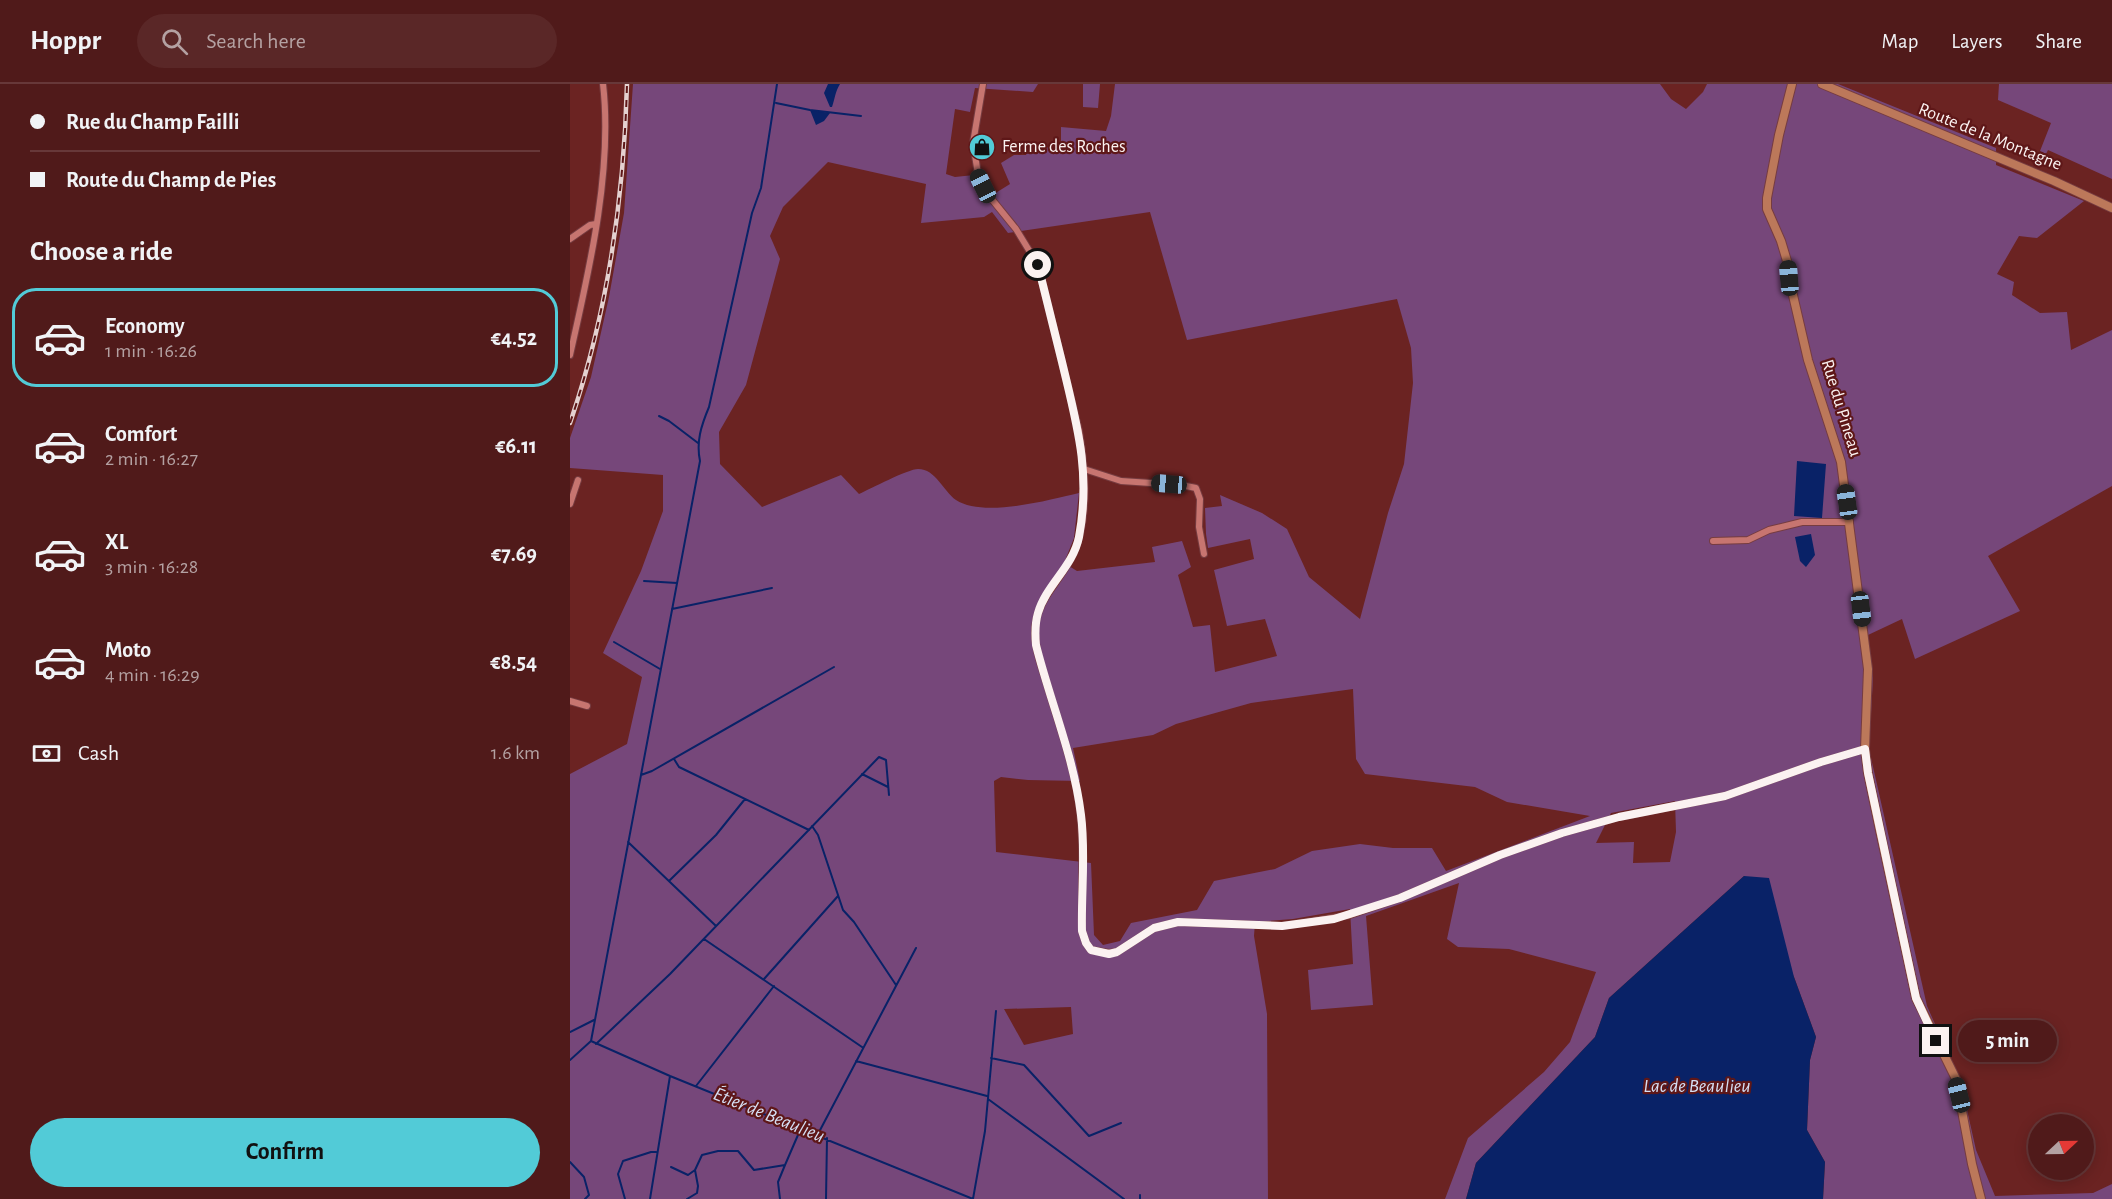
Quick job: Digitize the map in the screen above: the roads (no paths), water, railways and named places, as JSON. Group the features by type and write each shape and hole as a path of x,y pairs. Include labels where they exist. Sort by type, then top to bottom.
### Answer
{"street":[{"path":"570,355 582,305 596,224 606,130 603,84"},
{"path":"983,84 973,143 978,174 990,197 1016,229 1038,265 1079,431 1084,469 1078,541 1068,564 1040,606 1035,633 1039,656 1076,785 1083,842 1082,931 1091,950 1102,953 1117,952 1154,928 1178,922 1282,926 1350,915 1400,898 1500,855 1562,833 1619,817 1725,796 1865,749"},
{"name":"Rue du Pineau","path":"1792,84 1771,177 1767,209 1787,261 1808,360 1841,462 1868,669 1865,749 1868,773 1916,998 1956,1079 1981,1199"},
{"name":"Route de la Montagne","path":"1822,84 2054,181 2112,208"},
{"path":"570,239 590,225 596,224"},
{"path":"1084,469 1121,481 1196,488 1200,499 1199,527 1204,554"},
{"path":"570,504 578,480"},
{"path":"1713,541 1748,540 1769,530 1802,522 1850,522"},
{"path":"570,701 587,706"}],"water":[{"path":"828,84 840,84 832,107 824,93"},
{"path":"810,110 830,113 824,121 816,125"},
{"path":"1797,461 1826,464 1822,518 1794,516"},
{"path":"1811,534 1815,555 1806,567 1800,561 1795,537"},
{"name":"Lac de Beaulieu","path":"1744,876 1769,878 1794,977 1816,1037 1810,1060 1807,1130 1825,1162 1823,1199 1466,1199 1476,1163 1595,1037 1609,998"}],"waterway":[{"path":"591,1041 700,461 700,434 709,407 752,213 761,188 777,84"},
{"path":"776,103 861,116"},
{"path":"659,416 698,443"},
{"path":"644,581 677,583"},
{"path":"672,609 772,588"},
{"path":"614,642 660,669"},
{"path":"641,775 652,771 834,667"},
{"path":"596,1044 670,974 879,757 886,760 889,795"},
{"path":"674,759 679,767 809,830"},
{"path":"862,774 888,787"},
{"path":"670,880 716,835 745,799"},
{"path":"812,826 818,835 843,910 854,922 896,985"},
{"path":"628,842 716,926"},
{"path":"764,979 838,896"},
{"path":"704,939 862,1047"},
{"path":"818,1134 916,948"},
{"path":"696,1086 774,986"},
{"path":"973,1199 985,1131 996,1011"},
{"path":"570,1032 594,1020"},
{"name":"Étier de Beaulieu","path":"570,1060 591,1041 670,1076 973,1199"},
{"path":"991,1058 1024,1065 1089,1136 1121,1123"},
{"path":"856,1061 987,1096"},
{"path":"650,1199 670,1076"},
{"path":"988,1099 1124,1199"},
{"path":"687,1199 697,1193 695,1170 702,1155 718,1151 738,1151 754,1170 785,1165 801,1128"},
{"path":"826,1199 827,1138"},
{"path":"625,1199 618,1174 623,1161 656,1152"},
{"path":"570,1162 584,1177 589,1195 585,1199"},
{"path":"780,1199 778,1182 785,1165"},
{"path":"671,1167 688,1175 695,1170"}],"railway":[{"path":"570,423 604,298 622,170 627,84"}],"place":[{"name":"Ferme des Roches","path":"982,147"}]}
